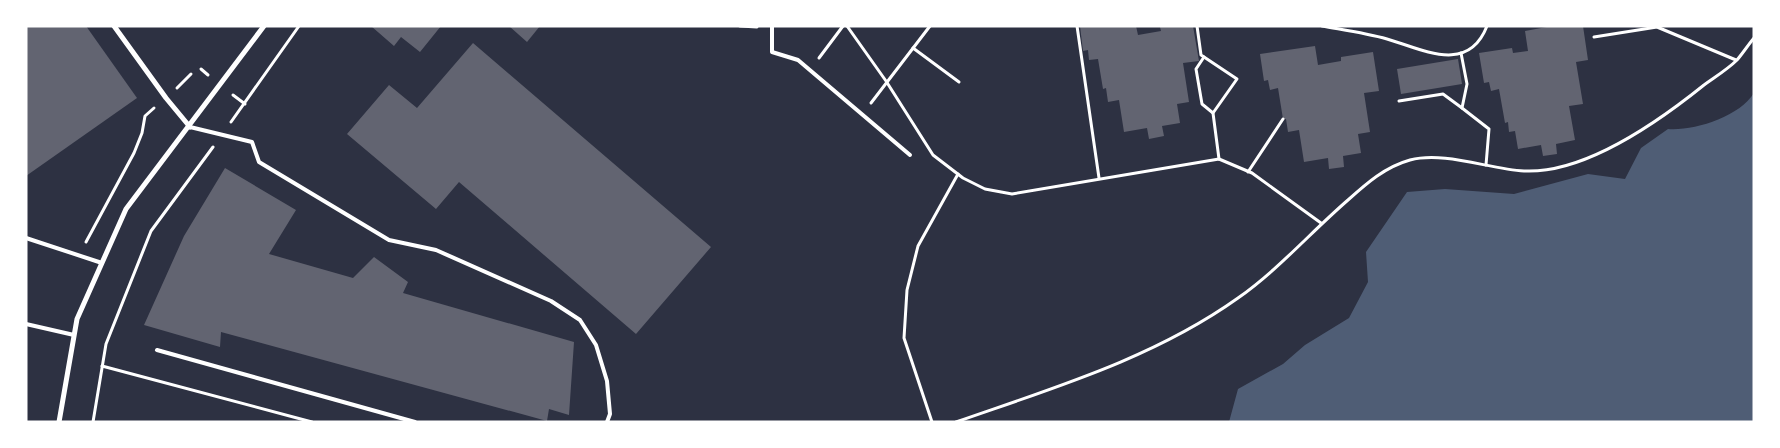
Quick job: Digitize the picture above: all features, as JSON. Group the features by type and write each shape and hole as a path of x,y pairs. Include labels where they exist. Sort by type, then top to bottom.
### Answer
{"street":[{"path":"114,26 166,98 190,127"},
{"path":"59,422 76,319 126,208 190,127 264,26"}],"lane":[{"path":"772,26 772,52 798,60 910,155"},
{"path":"190,127 252,142 259,162 389,240 436,250 551,301 580,320 596,345 607,381 610,414 607,422"},
{"path":"26,238 102,263"},
{"path":"26,324 74,335"},
{"path":"158,350 415,422"}],"path":[{"path":"93,422 106,344 151,231 299,26"},
{"path":"810,70 843,26"},
{"path":"847,26 886,81 933,155 958,174 985,189 1012,194 1219,159 1248,172 1321,223"},
{"path":"862,115 886,81 930,26"},
{"path":"1077,26 1099,178"},
{"path":"1197,26 1201,55 1237,79 1213,113 1219,159"},
{"path":"1322,26 1386,39 1431,53 1450,56 1462,53 1475,46 1487,26"},
{"path":"1594,37 1657,26 1736,60"},
{"path":"956,422 1105,369 1184,333 1239,298 1282,262 1321,223 1386,169 1412,160 1449,159 1524,171 1555,169 1587,158 1619,142 1682,103 1736,60 1754,38"},
{"path":"912,48 959,82"},
{"path":"1462,53 1467,84 1462,108"},
{"path":"1204,57 1196,69 1202,104 1213,113"},
{"path":"79,254 134,153 142,133 145,116 191,74"},
{"path":"1399,101 1443,94 1489,129 1486,165"},
{"path":"1248,172 1283,119"},
{"path":"932,422 904,338 907,290 918,246 958,174"},
{"path":"102,366 312,422"}],"water":[{"path":"1754,93 1754,422 1229,422 1238,389 1283,364 1305,345 1349,318 1368,282 1366,252 1407,192 1445,189 1514,194 1588,174 1625,179 1641,148 1668,129 1690,128 1715,121 1738,109"}],"building":[{"path":"26,26 86,26 137,98 26,176"},
{"path":"371,26 441,26 420,52 401,37 394,46"},
{"path":"509,26 540,26 527,42"},
{"path":"1080,26 1136,26 1138,35 1161,31 1160,27 1165,26 1193,26 1199,61 1183,63 1189,102 1177,104 1180,123 1162,126 1164,136 1149,139 1147,128 1124,132 1119,100 1108,102 1106,88 1103,89 1098,59 1089,60 1088,50 1083,51"},
{"path":"1552,26 1583,26 1588,60 1576,62 1583,104 1569,106 1575,140 1556,144 1557,154 1543,156 1541,145 1518,149 1515,131 1509,132 1508,122 1505,123 1499,89 1491,91 1489,82 1484,83 1479,53 1512,48 1513,53 1528,51 1525,31"},
{"path":"473,43 711,247 636,334 459,182 436,209 347,134 389,85 417,108"},
{"path":"1315,46 1318,65 1341,61 1341,57 1373,52 1379,91 1364,93 1370,132 1358,134 1361,153 1343,156 1344,167 1329,169 1328,158 1304,162 1299,130 1288,132 1286,119 1283,119 1278,88 1270,90 1268,80 1264,81 1260,54"},
{"path":"1458,59 1462,84 1401,94 1397,69"},
{"path":"225,168 296,210 269,254 353,278 374,257 408,282 403,293 574,342 569,415 549,409 547,421 221,332 220,347 144,325 184,236"}]}
